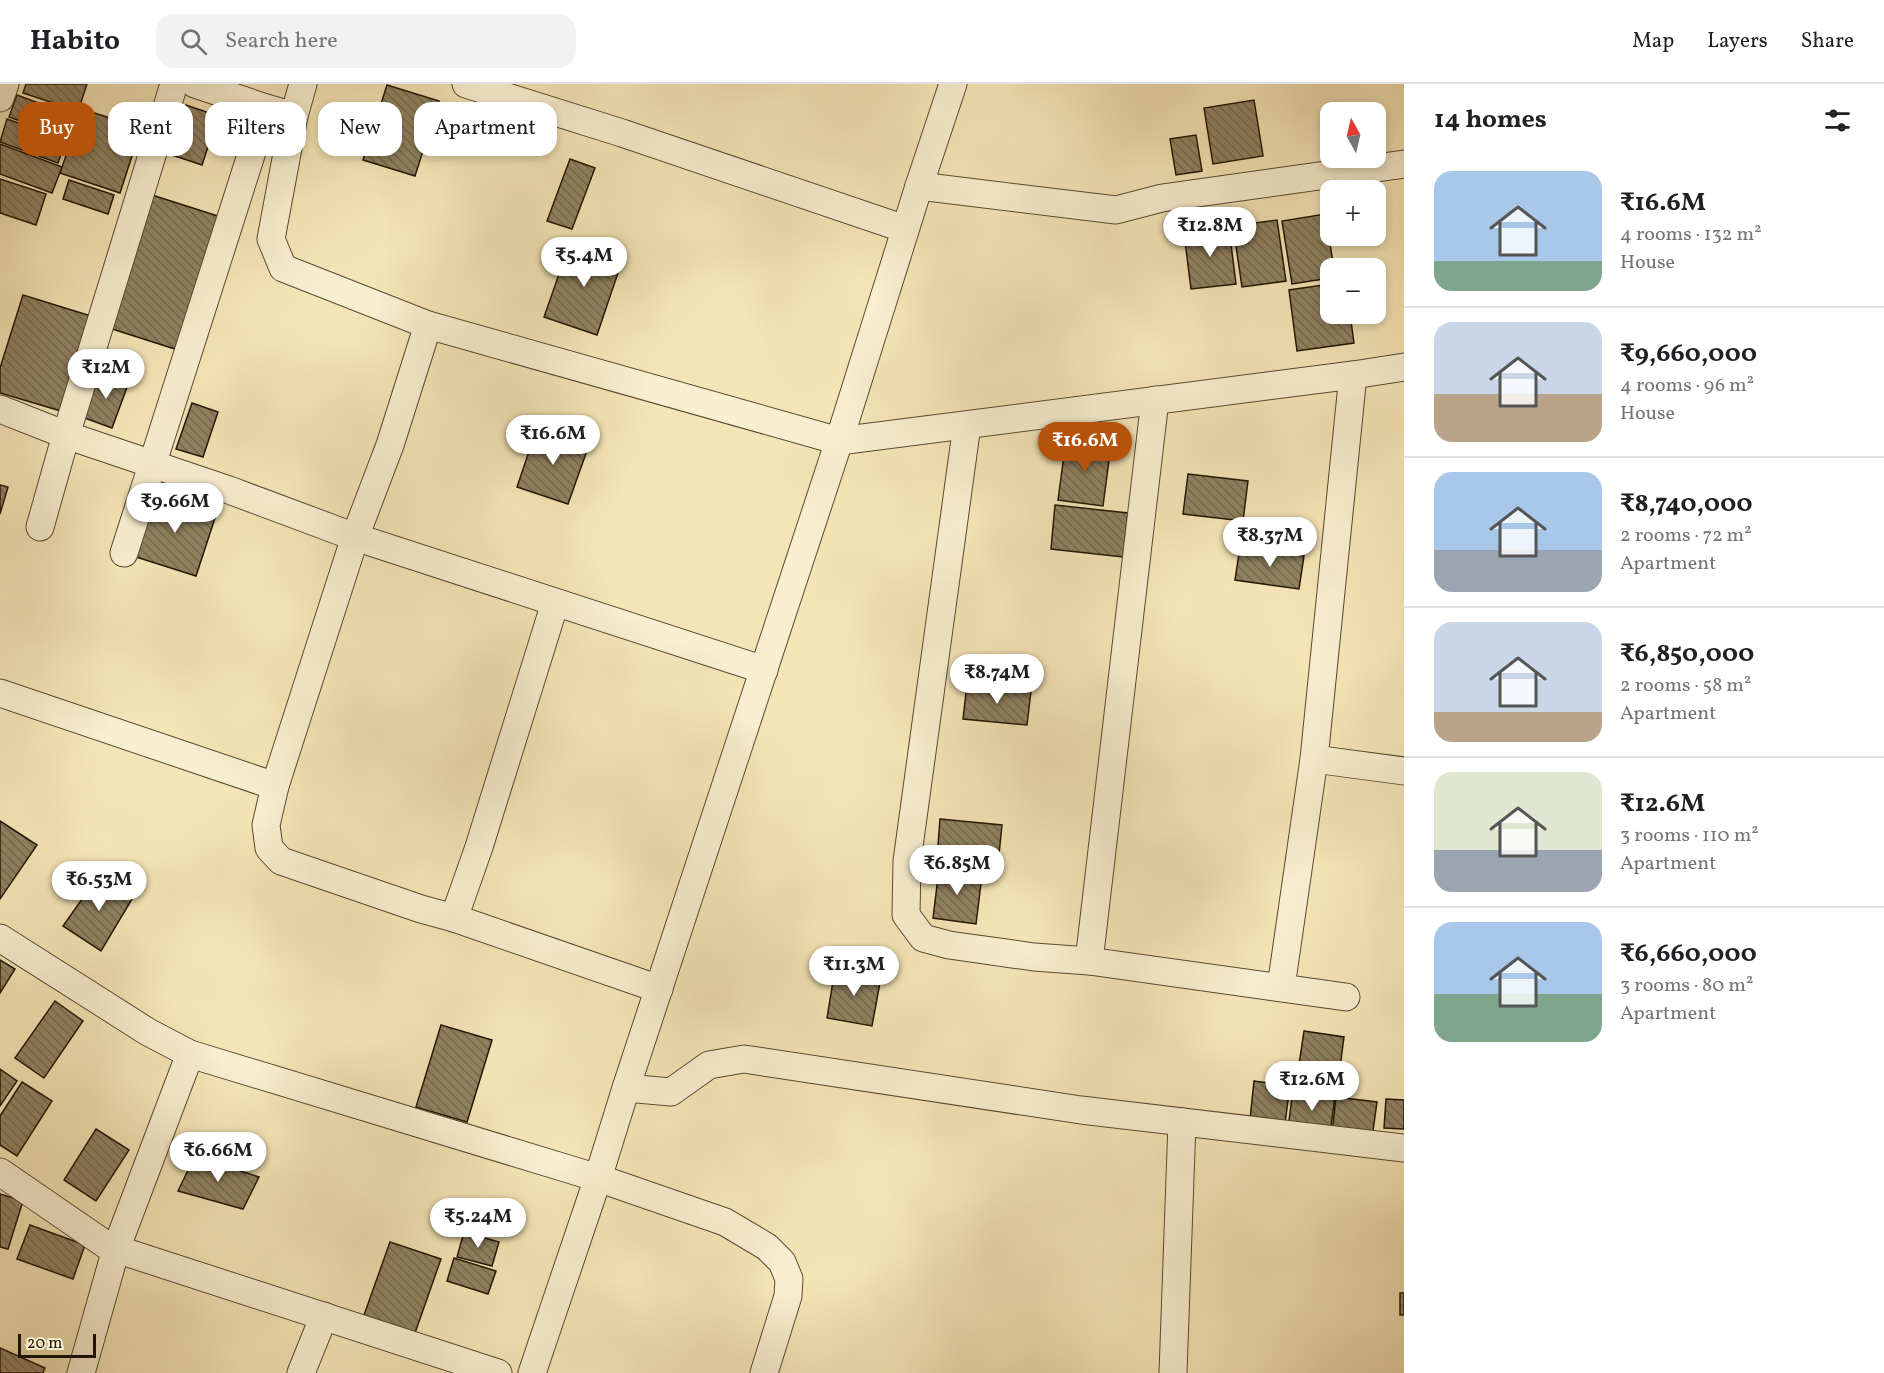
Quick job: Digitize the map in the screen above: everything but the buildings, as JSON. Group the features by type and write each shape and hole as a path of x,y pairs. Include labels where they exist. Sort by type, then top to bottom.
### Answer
{"street":[{"path":"0,98 5,84"},
{"path":"40,527 174,84"},
{"path":"195,84 248,102"},
{"path":"298,102 303,84"},
{"path":"466,84 622,133 905,229"},
{"path":"532,1373 598,1179 839,441 918,186 953,84"},
{"path":"124,552 251,156"},
{"path":"287,156 271,239 283,268 428,325 839,441 1404,367"},
{"path":"918,186 1116,210 1162,198 1404,164"},
{"path":"428,325 390,445 355,537 275,786 266,825 269,848 281,861 659,989"},
{"path":"1281,987 1314,759 1353,375"},
{"path":"1089,961 1155,400"},
{"path":"0,409 66,435 355,537 764,670"},
{"path":"967,424 907,861 906,915 923,938 949,945 1034,957 1089,961 1346,997"},
{"path":"454,918 479,847 555,603"},
{"path":"0,693 275,786"},
{"path":"1314,759 1404,771"},
{"path":"0,938 148,1032 190,1054 598,1179 725,1222 767,1246 782,1262 789,1279 788,1296 764,1373"},
{"path":"81,1373 116,1250 190,1054"},
{"path":"626,1088 671,1092 709,1065 744,1059 1070,1108 1404,1148"},
{"path":"1173,1373 1182,1122"},
{"path":"0,1172 116,1250 498,1373"},
{"path":"301,1373 324,1316"}]}
